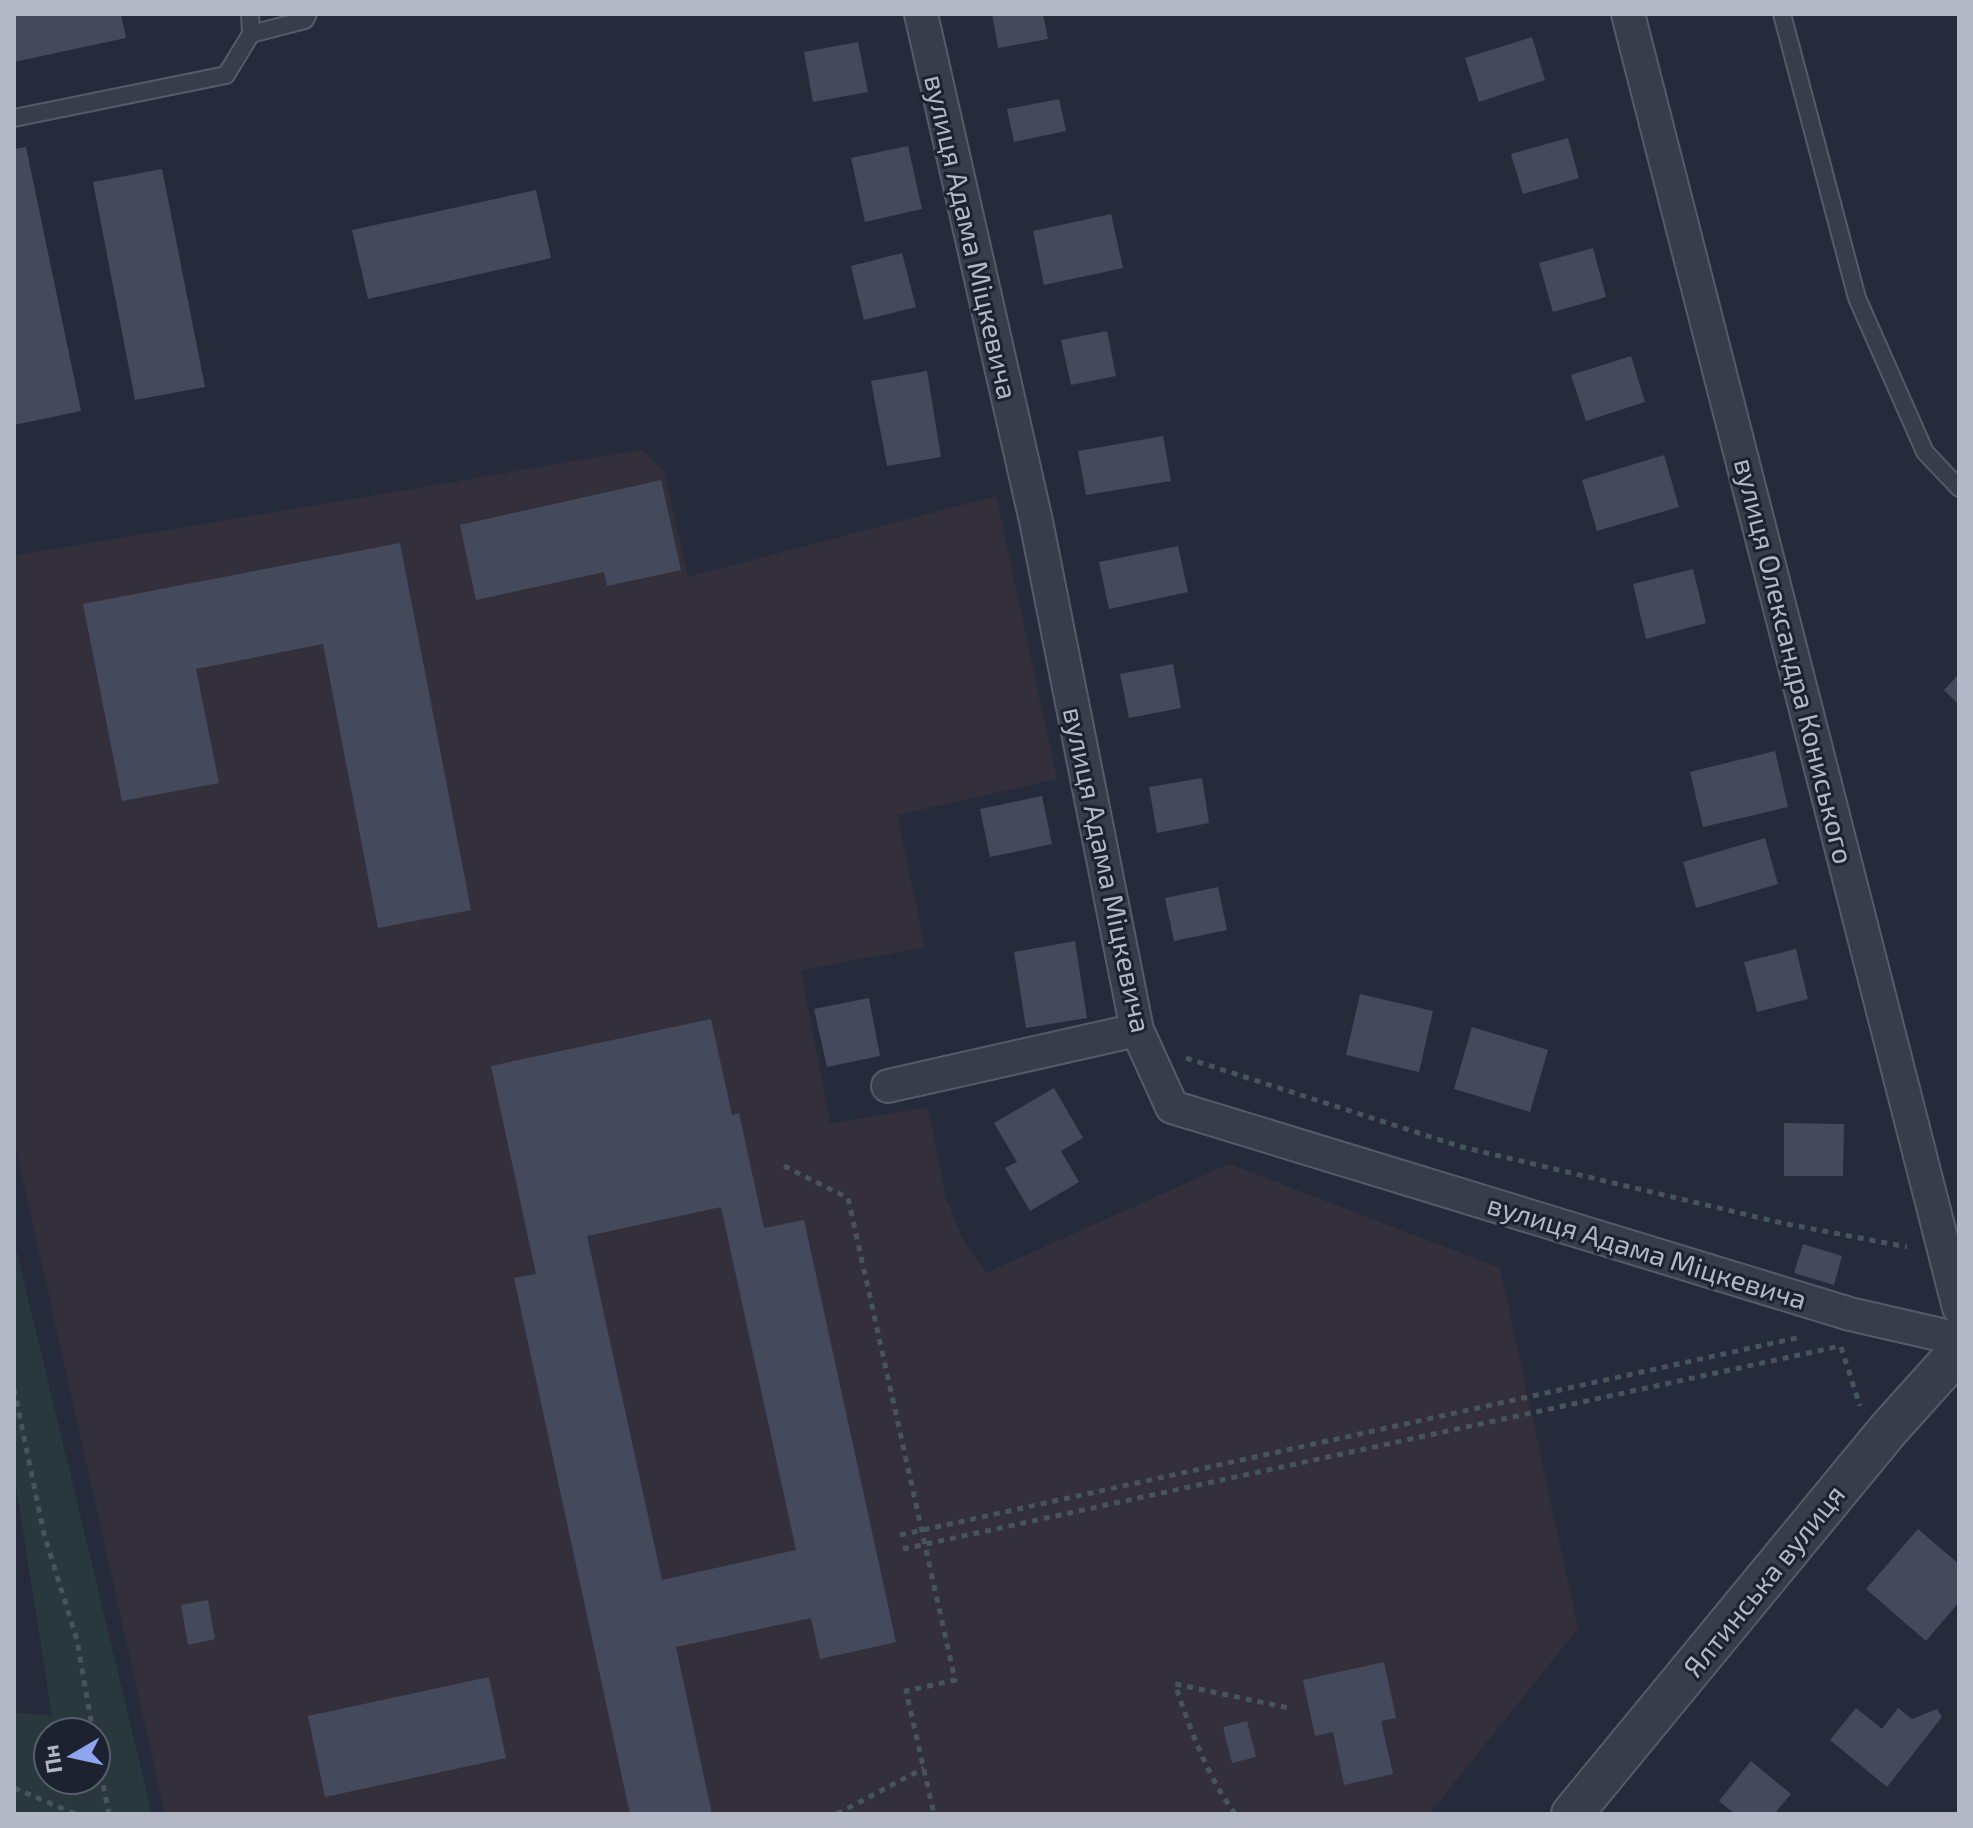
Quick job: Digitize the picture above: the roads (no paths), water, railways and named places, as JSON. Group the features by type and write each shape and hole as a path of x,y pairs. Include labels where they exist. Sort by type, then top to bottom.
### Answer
{"street":[{"name":"вулиця Адама Міцкевича","path":"921,14 1036,521 1137,1030 1172,1107 1850,1314 1959,1339"},
{"name":"вулиця Олександра Кониського","path":"1628,14 1959,1308"},
{"path":"888,1086 1137,1030"},
{"name":"Ялтинська вулиця","path":"1572,1814 1888,1430 1959,1351"}],"lane":[{"path":"14,118 226,75 251,34 250,14"},
{"path":"251,34 305,20 308,14"},
{"path":"1782,14 1857,298 1925,452 1959,488"}]}
